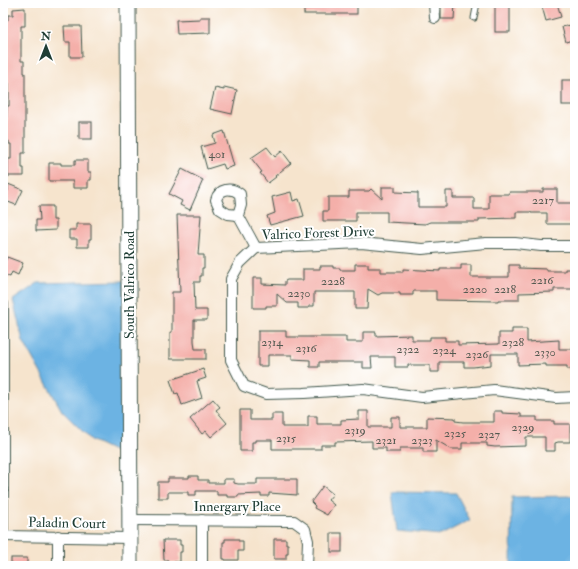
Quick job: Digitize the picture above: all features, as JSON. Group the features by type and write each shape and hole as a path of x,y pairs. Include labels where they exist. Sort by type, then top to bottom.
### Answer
{"street":[{"name":"South Valrico Road","path":"128,3 130,566"},
{"path":"434,3 435,18"},
{"path":"238,215 256,248"},
{"name":"Valrico Forest Drive","path":"575,246 486,243 422,249 361,243 256,248 240,263 231,279 231,360 244,386 266,394 304,394 363,389 422,397 494,390 556,398 575,397"},
{"path":"3,304 3,536"},
{"name":"Innergary Place","path":"129,520 294,521 306,529 308,541 307,566"},
{"path":"202,520 202,566"},
{"name":"Paladin Court","path":"3,536 130,538"},
{"path":"58,536 58,566"}],"lane":[{"path":"474,18 476,3"}],"water":[{"path":"124,281 124,456 91,440 62,411 23,341 13,300 38,283"},
{"path":"392,492 456,493 470,520 441,535 397,531"},
{"path":"575,496 575,564 511,566 512,497"}],"building":[{"path":"304,3 357,3 357,14 304,14"},
{"path":"441,3 455,3 454,19 441,19"},
{"path":"495,3 510,3 510,32 495,32"},
{"path":"541,3 557,3 561,17 546,21"},
{"path":"25,8 25,26 21,26 21,61 24,61 25,73 25,153 22,153 22,168 24,168 24,176 8,176 8,159 11,159 11,144 9,144 9,141 6,141 9,83 8,78 6,78 5,64 6,20 8,20 8,15 13,15 13,9"},
{"path":"200,17 210,17 210,33 177,34 176,20 200,19"},
{"path":"575,24 575,39 566,42 562,27"},
{"path":"64,26 81,26 82,57 70,57 70,42 65,42"},
{"path":"562,80 575,80 575,105 562,105"},
{"path":"224,87 237,90 232,114 210,109 215,88 224,90"},
{"path":"79,122 92,122 92,139 79,139"},
{"path":"224,131 234,166 225,169 223,164 207,169 201,147 215,143 213,135"},
{"path":"267,147 275,157 282,151 291,163 268,183 260,173 262,172 251,158"},
{"path":"75,160 88,160 88,172 91,172 91,180 88,180 88,188 73,188 73,181 49,181 49,163 75,165"},
{"path":"182,169 203,180 190,210 180,205 182,201 169,194"},
{"path":"8,184 23,190 16,205 3,200 3,188 8,191"},
{"path":"382,187 395,187 395,192 418,193 418,207 446,207 446,191 453,191 453,198 474,198 474,209 489,209 489,194 509,194 509,192 543,192 543,189 557,189 557,203 575,203 575,224 547,224 547,213 531,212 516,212 516,218 479,219 479,222 430,222 425,224 387,222 387,212 356,212 356,221 323,221 323,211 328,211 328,197 349,197 349,191 369,191 371,189 382,199"},
{"path":"291,192 293,201 299,199 304,216 270,225 267,216 275,213 272,197"},
{"path":"39,206 53,206 53,220 56,220 56,230 36,231 36,220 40,220"},
{"path":"177,215 201,215 198,255 204,255 204,268 202,268 200,282 194,282 195,310 207,310 207,320 194,320 194,341 195,349 206,349 206,359 170,359 172,292 180,292"},
{"path":"76,224 91,224 91,239 89,239 89,247 77,247 77,239 69,239 69,230 76,230"},
{"path":"7,257 23,263 18,275 12,272 10,277 3,274 3,267"},
{"path":"355,264 368,264 368,268 381,268 381,272 403,272 403,269 440,271 440,269 461,269 461,265 471,265 471,277 509,277 509,265 519,265 519,268 547,269 547,271 565,271 565,269 572,269 572,271 575,271 575,289 554,289 554,292 519,293 519,300 498,301 436,300 436,291 413,291 413,295 382,293 378,295 368,289 367,309 355,309 355,292 314,292 314,306 309,306 309,308 298,308 298,303 287,303 277,294 277,306 253,308 253,278 262,278 262,284 285,285 285,281 287,280 303,280 303,269 320,269 320,266 333,266 333,268 340,268 340,270 355,270"},
{"path":"512,329 527,329 527,342 559,340 559,349 575,349 574,369 567,369 567,366 546,366 546,364 518,365 518,354 491,354 491,365 473,367 464,367 464,362 439,362 439,372 430,372 430,365 408,365 408,367 395,367 395,357 371,357 372,368 363,368 363,362 319,362 319,367 310,367 310,360 292,359 292,355 268,355 268,366 258,366 258,331 286,331 286,337 346,337 346,342 363,342 363,332 376,332 376,336 412,335 412,340 430,340 430,337 445,337 445,341 458,341 458,345 499,344 499,333 512,333"},
{"path":"203,369 206,378 197,381 202,398 182,405 178,393 175,394 170,380"},
{"path":"213,399 220,407 216,410 227,423 211,437 206,431 202,434 190,419"},
{"path":"240,410 250,410 250,420 272,420 272,414 282,414 282,427 308,427 308,416 317,416 317,424 341,424 341,420 359,419 359,411 368,411 368,427 391,427 391,417 400,417 400,427 427,427 427,417 455,418 455,421 463,422 494,422 494,411 502,411 502,413 521,414 521,417 537,417 537,421 554,421 554,424 570,424 570,442 555,443 555,451 545,451 545,437 526,437 526,446 495,447 487,446 487,443 462,443 462,449 451,449 436,440 436,452 423,452 423,448 400,448 400,452 386,452 386,448 372,448 372,441 335,442 335,445 321,445 321,449 272,449 272,440 255,440 255,442 252,442 252,451 240,451"},
{"path":"189,476 198,476 198,480 208,480 208,483 224,483 224,479 234,479 234,483 238,484 257,484 257,479 297,479 297,495 269,493 269,496 261,496 261,494 227,497 227,495 217,495 217,491 196,491 196,495 188,495 188,492 168,492 168,498 158,498 158,482 168,482 168,478 189,478"},
{"path":"323,486 333,494 328,500 334,505 327,515 314,508 315,506 311,502"},
{"path":"331,533 342,533 342,552 331,552"},
{"path":"225,539 238,539 238,541 243,541 243,551 238,551 238,560 223,559 223,542 225,542"},
{"path":"274,539 286,539 286,544 288,544 288,554 286,554 286,559 274,559"},
{"path":"163,540 180,540 182,552 180,552 180,562 168,562 168,560 164,560"},
{"path":"11,558 27,558 27,566 11,566"}]}
